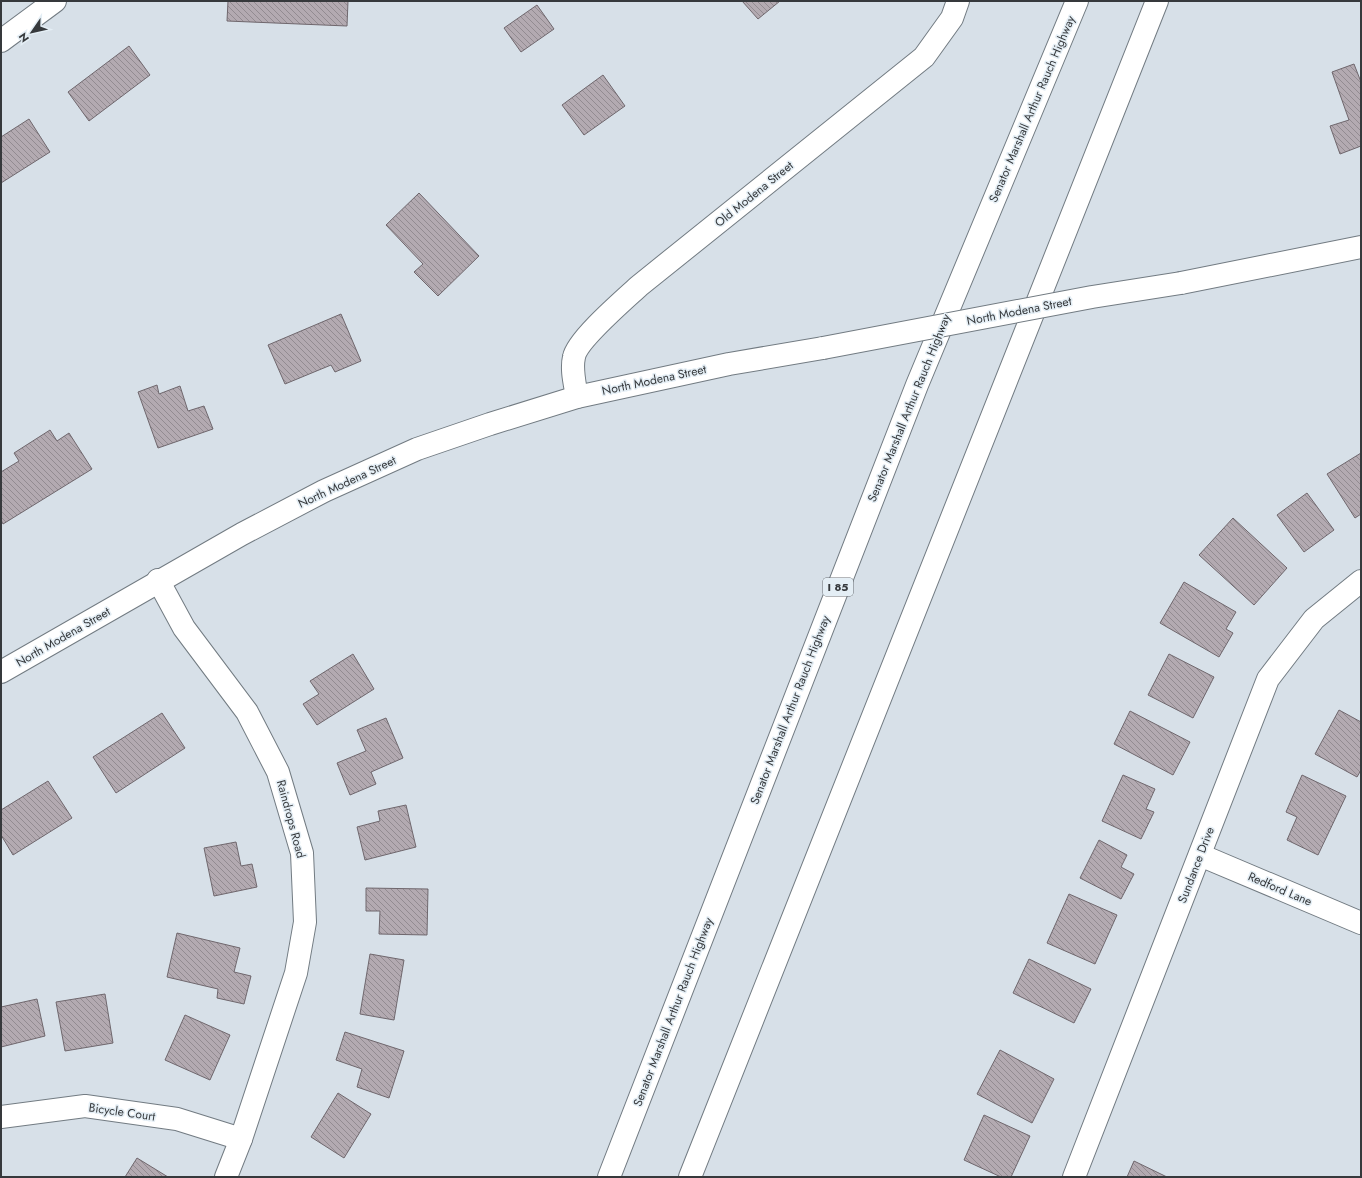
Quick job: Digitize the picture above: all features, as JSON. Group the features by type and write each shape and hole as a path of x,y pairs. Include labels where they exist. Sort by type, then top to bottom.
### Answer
{"main road":[{"path":"1,41 55,1"},
{"name":"Old Modena Street","path":"577,397 573,371 574,355 596,327 639,286 924,57 952,18 958,1"},
{"name":"Senator Marshall Arthur Rauch Highway","path":"609,1177 917,385 1078,1"},
{"path":"690,1177 1157,1"},
{"name":"North Modena Street","path":"1,672 158,580 324,491 417,449 490,424 577,397 729,364 823,348 1092,297 1181,283 1361,247"},
{"name":"Raindrops Road","path":"158,580 184,628 247,712 278,772 302,853 305,922 296,973 241,1139 226,1177"},
{"name":"Sundance Drive","path":"1074,1177 1268,679 1314,619 1361,581"},
{"name":"Redford Lane","path":"1200,855 1361,923"},
{"name":"Bicycle Court","path":"1,1117 85,1106 177,1119 241,1139"}],"building":[{"path":"228,1 348,1 347,26 227,21"},
{"path":"742,1 780,1 758,19"},
{"path":"537,5 554,29 521,52 504,28"},
{"path":"129,46 150,75 89,121 68,92"},
{"path":"1354,64 1361,82 1361,146 1340,154 1330,126 1349,120 1332,72"},
{"path":"603,75 625,106 584,135 562,105"},
{"path":"29,119 50,152 1,183 1,137"},
{"path":"419,193 479,256 438,296 414,272 423,264 386,225"},
{"path":"341,314 361,361 335,372 331,365 285,384 268,345"},
{"path":"157,385 159,394 180,386 188,411 204,406 213,429 158,448 138,392"},
{"path":"50,430 57,441 69,433 92,469 3,524 1,520 1,472 19,461 14,453"},
{"path":"1361,453 1361,514 1355,518 1327,474"},
{"path":"1307,493 1334,530 1304,552 1277,515"},
{"path":"1233,518 1287,568 1254,605 1199,555"},
{"path":"1184,582 1236,612 1226,629 1233,633 1219,657 1160,623"},
{"path":"353,654 374,689 317,725 303,704 319,694 310,681"},
{"path":"1169,654 1214,677 1193,718 1148,695"},
{"path":"1339,710 1361,722 1361,770 1357,777 1315,754"},
{"path":"1130,711 1190,742 1173,775 1114,744"},
{"path":"162,713 185,748 116,793 93,757"},
{"path":"386,718 403,758 371,772 376,784 350,795 337,763 366,751 357,730"},
{"path":"1123,775 1155,789 1146,809 1154,812 1141,839 1102,821"},
{"path":"1302,775 1346,796 1318,855 1287,840 1297,817 1286,812"},
{"path":"48,781 72,818 13,855 1,835 1,810"},
{"path":"406,805 416,847 365,860 357,827 380,821 378,811"},
{"path":"1099,840 1127,855 1121,867 1134,874 1121,899 1080,878"},
{"path":"236,842 241,866 252,864 257,887 214,896 204,848"},
{"path":"366,888 428,889 427,935 379,934 380,911 366,911"},
{"path":"1069,894 1117,915 1095,964 1047,943"},
{"path":"177,933 240,948 234,972 251,976 244,1004 217,998 218,989 167,977"},
{"path":"370,954 404,960 394,1020 360,1014"},
{"path":"1029,959 1091,989 1074,1023 1013,993"},
{"path":"105,994 113,1043 65,1051 56,1002"},
{"path":"37,999 45,1036 1,1047 1,1007"},
{"path":"185,1015 230,1035 210,1080 165,1060"},
{"path":"345,1032 404,1051 389,1098 357,1087 362,1069 336,1060"},
{"path":"1000,1050 1054,1079 1032,1123 977,1094"},
{"path":"338,1093 371,1114 344,1158 311,1137"},
{"path":"984,1115 1030,1136 1011,1177 1001,1177 964,1160"},
{"path":"137,1158 168,1177 125,1177"},
{"path":"1134,1161 1167,1177 1127,1177"}]}
